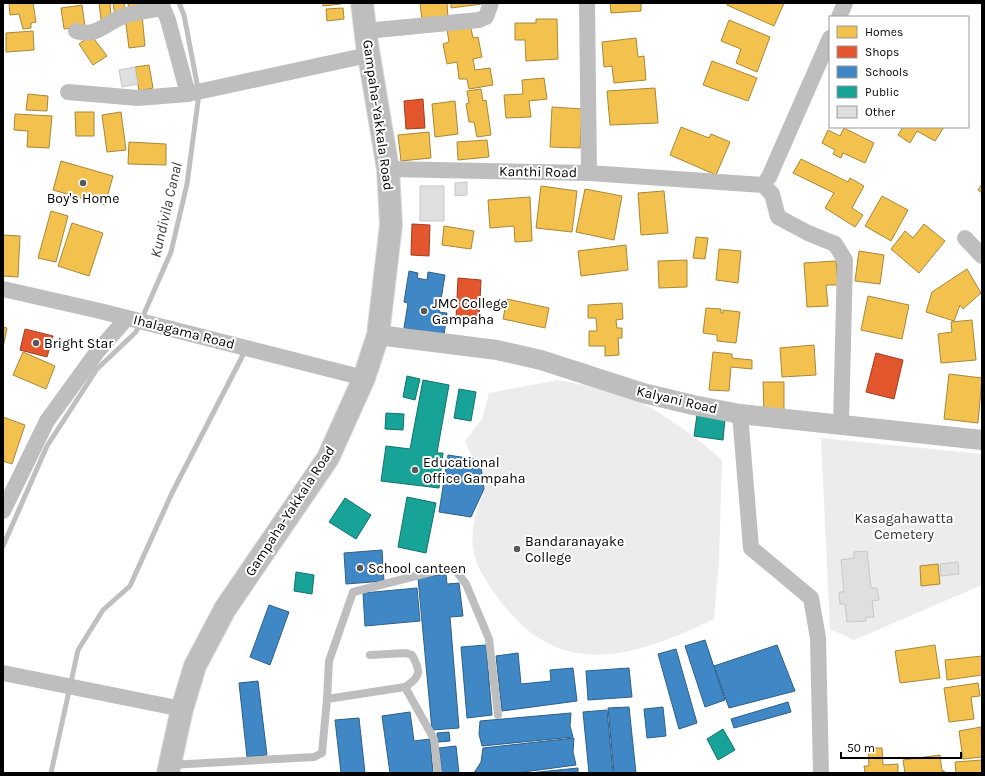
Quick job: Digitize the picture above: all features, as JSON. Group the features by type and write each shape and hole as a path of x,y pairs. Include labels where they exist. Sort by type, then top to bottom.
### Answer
{"highway":[{"name":"Gampaha-Yakkala Road","path":"169,769 182,709 195,666 225,610 328,458 364,378 378,335 391,225 388,169 368,55 362,3"}],"street":[{"path":"366,31 479,20 486,17 491,3"},
{"name":"Kanthi Road","path":"388,169 589,172 587,3"},
{"path":"839,16 845,3"},
{"path":"76,31 86,34 100,30 115,19 162,5 188,94"},
{"path":"763,185 769,177 829,40"},
{"path":"68,92 138,98 188,94 368,55"},
{"path":"589,172 763,185 772,194 778,217 808,233 835,244 845,260 841,424"},
{"path":"966,238 982,256"},
{"name":"Ihalagama Road","path":"3,288 364,378"},
{"path":"3,511 47,421 97,352 127,318"},
{"name":"Kalyani Road","path":"378,335 497,350 541,360 643,393 740,414 982,440"},
{"path":"740,414 751,548 811,598 818,638 821,773"},
{"path":"3,673 182,709"}],"lane":[{"path":"169,769 314,757 322,753 329,661 353,592 447,568 456,571 466,584 489,639 498,715"},
{"path":"327,699 405,688 416,680 419,673 417,664 412,654 370,654"},
{"path":"405,688 434,739 438,773"}],"green space":[{"path":"558,380 596,387 618,393 644,404 687,432 722,460 719,560 714,619 660,642 633,650 606,654 580,653 554,646 529,631 506,608 489,585 476,560 472,539 474,520 482,496 483,485 465,441 482,419 489,393"},
{"name":"Kasagahawatta Cemetery","path":"821,438 982,454 982,585 854,640 830,629"}],"building: Homes":[{"path":"9,3 33,3 36,22 31,23 31,28 23,29 19,14 10,15"},
{"path":"99,3 110,3 111,18 101,19"},
{"path":"113,3 124,3 125,15 115,16"},
{"path":"128,3 140,3 141,11 129,12"},
{"path":"323,3 341,3 341,4 323,6"},
{"path":"420,3 447,3 448,19 422,21"},
{"path":"451,3 482,3 482,4 451,8"},
{"path":"610,3 641,3 641,11 611,13"},
{"path":"728,3 784,3 774,26 727,5"},
{"path":"82,5 85,26 64,29 61,8"},
{"path":"343,8 344,19 327,21 326,9"},
{"path":"142,15 145,46 129,48 125,17"},
{"path":"536,19 557,19 558,59 526,61 525,40 515,40 515,23 536,23"},
{"path":"729,20 770,37 757,72 736,63 741,49 721,41"},
{"path":"470,24 473,38 478,37 482,57 473,59 475,70 490,68 493,85 469,89 467,79 459,79 457,62 447,64 443,44 449,42 447,29"},
{"path":"33,31 34,50 6,52 6,33"},
{"path":"91,35 107,56 93,65 79,44"},
{"path":"636,38 638,57 644,56 646,80 614,83 612,66 604,67 602,42"},
{"path":"712,61 757,78 748,101 703,85"},
{"path":"149,65 153,88 139,91 135,67"},
{"path":"544,78 547,99 529,101 531,117 506,118 504,95 523,94 522,80"},
{"path":"655,88 658,123 610,125 607,91"},
{"path":"481,89 483,101 486,100 491,135 477,137 474,122 469,122 466,104 469,103 467,91"},
{"path":"28,94 48,96 47,111 26,110"},
{"path":"455,101 458,134 435,137 432,104"},
{"path":"552,107 582,109 580,148 550,147"},
{"path":"75,112 94,112 94,136 76,136"},
{"path":"121,112 126,150 107,152 102,115"},
{"path":"15,114 52,116 49,148 27,147 28,131 14,130"},
{"path":"681,127 709,138 711,134 730,142 716,175 670,155"},
{"path":"844,128 874,143 865,163 843,153 841,158 833,154 835,150 822,143 828,130 840,136"},
{"path":"902,128 943,128 935,141 917,131 910,143 898,135"},
{"path":"429,132 431,158 401,161 398,135"},
{"path":"487,140 489,157 458,160 457,142"},
{"path":"129,142 166,144 166,165 128,164"},
{"path":"801,159 848,182 850,178 864,186 852,208 863,215 855,227 825,208 834,193 793,173"},
{"name":"Boy's Home","path":"61,161 113,176 105,205 53,190"},
{"path":"982,184 982,193 978,190"},
{"path":"541,186 577,191 572,232 536,228"},
{"path":"585,189 622,196 614,240 576,232"},
{"path":"664,191 668,233 641,235 638,193"},
{"path":"882,196 908,210 891,241 865,226"},
{"path":"530,197 532,241 515,242 514,226 490,228 488,200"},
{"name":"Boy's Home","path":"51,211 68,216 56,262 38,258"},
{"name":"Boy's Home","path":"72,223 103,233 89,276 58,266"},
{"path":"924,224 945,241 919,273 891,249 905,231 913,238"},
{"path":"444,226 474,231 471,249 442,245"},
{"path":"3,235 20,236 18,277 3,276"},
{"path":"696,237 708,238 705,259 693,258"},
{"path":"626,245 628,270 581,276 578,251"},
{"path":"719,249 741,251 738,283 716,280"},
{"path":"859,251 884,255 880,284 855,281"},
{"path":"687,260 687,287 659,288 658,261"},
{"path":"836,261 838,285 826,285 828,306 807,307 804,263"},
{"path":"967,269 981,293 963,309 960,305 954,321 926,312 932,292"},
{"path":"868,296 909,305 902,339 861,330"},
{"path":"507,299 549,308 545,328 503,319"},
{"path":"622,303 623,319 616,320 617,328 622,328 622,338 618,338 619,355 605,356 605,346 589,346 589,331 597,331 596,318 588,318 588,305"},
{"path":"706,308 721,309 721,313 723,313 723,310 740,312 736,343 717,341 717,335 703,333"},
{"path":"972,320 976,360 941,363 938,334 952,332 951,322"},
{"path":"3,327 7,328 3,348"},
{"path":"814,345 816,375 782,377 780,348"},
{"path":"23,352 55,366 46,389 13,375"},
{"path":"713,352 732,354 732,358 752,360 752,369 731,367 729,391 709,390"},
{"path":"949,374 982,378 978,423 944,419"},
{"path":"763,382 784,382 784,412 764,411"},
{"path":"3,417 25,425 12,464 3,461"},
{"path":"938,564 940,584 921,586 920,566"},
{"path":"935,645 940,678 900,683 895,651"},
{"path":"982,656 982,675 947,680 945,660"},
{"path":"978,683 980,696 971,697 974,719 949,722 944,688"},
{"path":"981,727 982,757 963,759 959,731"},
{"path":"868,748 882,748 883,765 898,764 898,773 865,773 864,766 869,766"},
{"path":"940,755 942,771 945,773 905,773 903,760"},
{"path":"982,760 982,773 956,773 955,762"}],"building: Shops":[{"path":"423,99 425,128 406,129 404,101"},
{"path":"412,224 430,225 429,256 411,255"},
{"path":"458,278 481,280 479,320 456,318"},
{"name":"Bright Star","path":"25,329 53,336 47,357 20,350"},
{"path":"876,353 903,360 894,399 866,392"}],"building: Schools":[{"path":"409,271 418,273 417,278 427,280 428,272 445,275 439,312 447,313 444,335 404,328 408,303 404,302"},
{"path":"448,455 480,460 484,489 471,517 439,512"},
{"path":"382,550 384,581 346,584 344,553"},
{"path":"446,574 447,584 459,583 463,616 450,617 459,728 432,730 418,578"},
{"path":"417,588 420,621 365,626 363,593"},
{"path":"269,605 289,612 270,665 250,657"},
{"path":"705,640 725,700 705,707 685,646"},
{"path":"486,645 492,715 467,718 461,647"},
{"path":"777,645 795,691 729,708 714,666"},
{"path":"676,649 697,723 679,729 658,654"},
{"path":"518,653 521,684 551,681 550,670 573,668 577,701 502,711 496,656"},
{"path":"629,668 632,697 588,700 586,671"},
{"path":"258,681 267,755 247,757 239,683"},
{"path":"788,702 791,712 734,728 731,719"},
{"path":"629,707 636,773 614,773 608,708"},
{"path":"663,707 666,736 647,738 644,709"},
{"path":"607,710 613,773 589,773 583,712"},
{"path":"410,712 414,741 430,739 433,773 390,773 382,716"},
{"path":"571,713 570,726 573,737 482,746 479,734 480,721"},
{"path":"359,718 365,773 341,773 335,720"},
{"path":"449,732 450,741 438,742 437,733"},
{"path":"574,738 573,752 576,765 516,773 474,773 481,762 483,748"},
{"path":"456,746 459,773 442,773 439,748"},
{"path":"578,768 578,773 529,773"}],"building: Public":[{"path":"407,376 420,379 415,400 403,397"},
{"path":"423,380 449,385 437,453 443,453 439,488 381,481 386,446 410,449"},
{"path":"459,389 476,392 471,421 454,418"},
{"name":"Educational Office Gampaha","path":"386,413 404,414 403,430 385,429"},
{"path":"697,415 725,419 723,440 694,436"},
{"path":"407,497 436,503 426,553 398,547"},
{"path":"345,498 371,515 356,539 329,522"},
{"path":"296,572 314,575 312,594 294,591"},
{"path":"723,729 735,750 718,760 707,739"}],"building: Other":[{"path":"135,67 138,84 122,87 119,70"},
{"path":"467,182 467,195 455,196 455,183"},
{"path":"420,186 444,186 444,221 420,221"},
{"path":"867,551 871,588 877,588 879,600 872,601 874,617 866,617 866,621 847,622 845,604 840,604 839,592 844,592 841,560 854,558 854,552"},
{"path":"958,562 959,574 941,576 940,564"}],"waterway":[{"name":"Kundivila Canal","path":"3,546 47,446 97,369 136,332 171,252 187,184 199,94 184,15 179,3"},
{"path":"51,773 78,650 103,610 130,586 172,493 243,355"}],"place":[{"name":"Boy's Home","path":"83,183"},
{"name":"JMC College Gampaha","path":"424,311"},
{"name":"Bright Star","path":"36,343"},
{"name":"Educational Office Gampaha","path":"415,470"},
{"name":"Bandaranayake College","path":"517,549"},
{"name":"School canteen","path":"360,568"}]}
